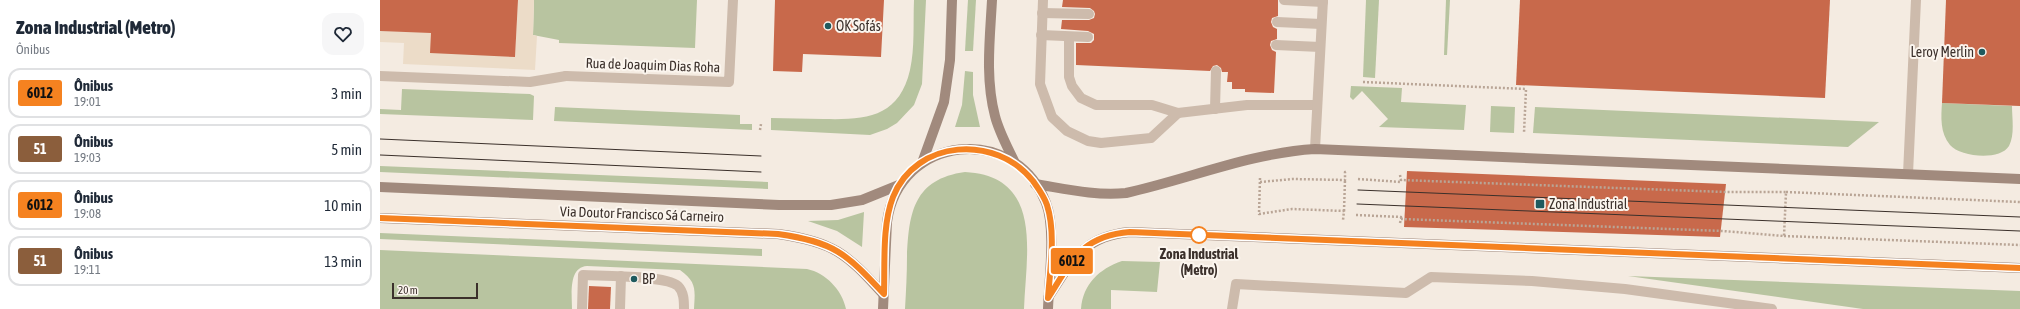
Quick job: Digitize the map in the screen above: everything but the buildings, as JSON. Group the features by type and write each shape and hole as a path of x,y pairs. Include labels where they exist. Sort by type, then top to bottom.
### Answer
{"main road":[{"path":"922,162 944,102 950,60 952,0"},
{"path":"992,0 989,81 991,97 995,117 1015,164"},
{"path":"883,309 888,209 899,185 914,168 922,162 941,153 973,149 998,154 1026,172 1047,204 1050,220 1048,309"},
{"path":"1035,184 1088,194 1106,195 1126,193 1261,157 1289,151 1315,149 2020,179"},
{"name":"Via Doutor Francisco Sá Carneiro","path":"380,187 771,204 830,204 862,200 899,185"},
{"name":"Via Doutor Francisco Sá Carneiro","path":"380,218 778,234 805,238 824,244 846,255 884,294"},
{"path":"1048,298 1076,255 1089,243 1114,233 1130,232 2020,268"}],"street":[{"name":"Rua de Joaquim Dias Roha","path":"380,76 530,82 566,76 729,82 733,0"},
{"path":"1043,0 1040,72 1042,95 1052,117 1058,124 1072,134 1088,141 1101,143 1151,138 1178,113"},
{"path":"1284,0 1323,1 1315,149"},
{"path":"1908,174 1916,0"},
{"path":"1042,13 1089,14"},
{"path":"1277,22 1321,24"},
{"path":"1041,35 1088,37"},
{"path":"1069,36 1069,77 1075,92 1081,98 1096,105 1152,105 1178,113 1247,105 1317,105"},
{"path":"1276,45 1320,47"},
{"path":"1214,109 1216,71"},
{"path":"582,309 584,275 621,276 671,282 678,286 682,292 684,309"},
{"path":"620,309 621,276"},
{"path":"1232,309 1236,284 1406,293 1431,277 1532,281 1625,289 1772,309"}],"path":[{"path":"1363,82 1526,89 1524,133"},
{"path":"760,124 760,130"},
{"path":"1349,221 1344,221 1344,211 1345,172 1350,172"},
{"path":"1260,173 1259,214 1292,209 1344,211"},
{"path":"1396,174 1401,175 1401,180"},
{"path":"1260,182 1293,179 1345,180"},
{"path":"1358,179 1401,182 1401,180 1725,192 1786,192 2020,202"},
{"path":"1784,236 1786,192"},
{"path":"1356,215 1401,216 1401,219 1723,231 1784,236 2020,245"},
{"path":"1394,222 1401,223 1401,219"}],"green space":[{"path":"534,0 697,0 695,48 559,43 559,40 533,35"},
{"path":"914,0 926,0 922,84 914,105 897,123 887,129 870,135 771,130 771,118 853,119 878,113 889,107 898,98 905,86 912,62"},
{"path":"968,0 976,0 973,51 965,51"},
{"path":"1366,0 1379,0 1375,78 1363,77"},
{"path":"1446,0 1450,0 1447,55 1444,55"},
{"path":"965,71 973,72 973,95 980,127 955,127 962,105"},
{"path":"1351,86 1402,88 1401,102 1466,105 1464,130 1379,127 1388,119 1362,91 1353,100 1350,97"},
{"path":"402,89 530,94 534,96 533,120 380,114 380,109 401,110"},
{"path":"1942,103 2012,106 2013,132 2009,146 2004,151 1997,154 1980,156 1971,155 1955,149 1950,145 1944,135 1941,119"},
{"path":"1491,106 1515,107 1514,133 1490,132"},
{"path":"555,107 740,115 740,124 752,124 752,130 554,121"},
{"path":"1535,107 1879,122 1848,147 1533,133"},
{"path":"380,166 768,182 768,189 380,172"},
{"path":"965,172 990,177 1008,187 1019,203 1025,221 1027,243 1024,309 905,309 908,240 913,212 918,200 925,190 935,182 948,176"},
{"path":"864,212 862,247 837,231 808,221 838,220"},
{"path":"380,233 762,249 762,256 380,239"},
{"name":"BP","path":"380,250 807,269 821,274 832,283 841,295 846,309 694,309 694,287 690,278 680,270 587,266 577,271 574,277 572,283 572,309 380,309"},
{"path":"1122,261 1160,262 1157,292 1111,290 1111,309 1081,309 1085,292 1099,273"},
{"path":"1628,276 2020,291 2020,309 1863,309"}],"shaded area":[{"path":"518,0 534,0 533,35 537,36 535,70 403,64 404,43 380,42 380,31 431,32 515,57"}],"tram line":[{"path":"380,139 761,156"},
{"path":"380,155 761,172"},
{"path":"1358,190 2020,217"},
{"path":"1357,204 2020,231"}],"bus line":[{"name":"6012","path":"380,218 778,234 805,238 824,244 846,255 884,294 888,209 899,185 914,168 928,158 952,150 973,149 998,154 1011,160 1026,172 1040,191 1047,204 1051,236 1048,298 1076,255 1089,243 1114,233 1130,232 2020,268"}],"place":[{"name":"OK Sofás","path":"828,26"},
{"name":"Leroy Merlin","path":"1982,52"},
{"name":"Zona Industrial","path":"1540,204"},
{"name":"Zona Industrial (Metro)","path":"1199,235"},
{"name":"BP","path":"634,279"}]}
